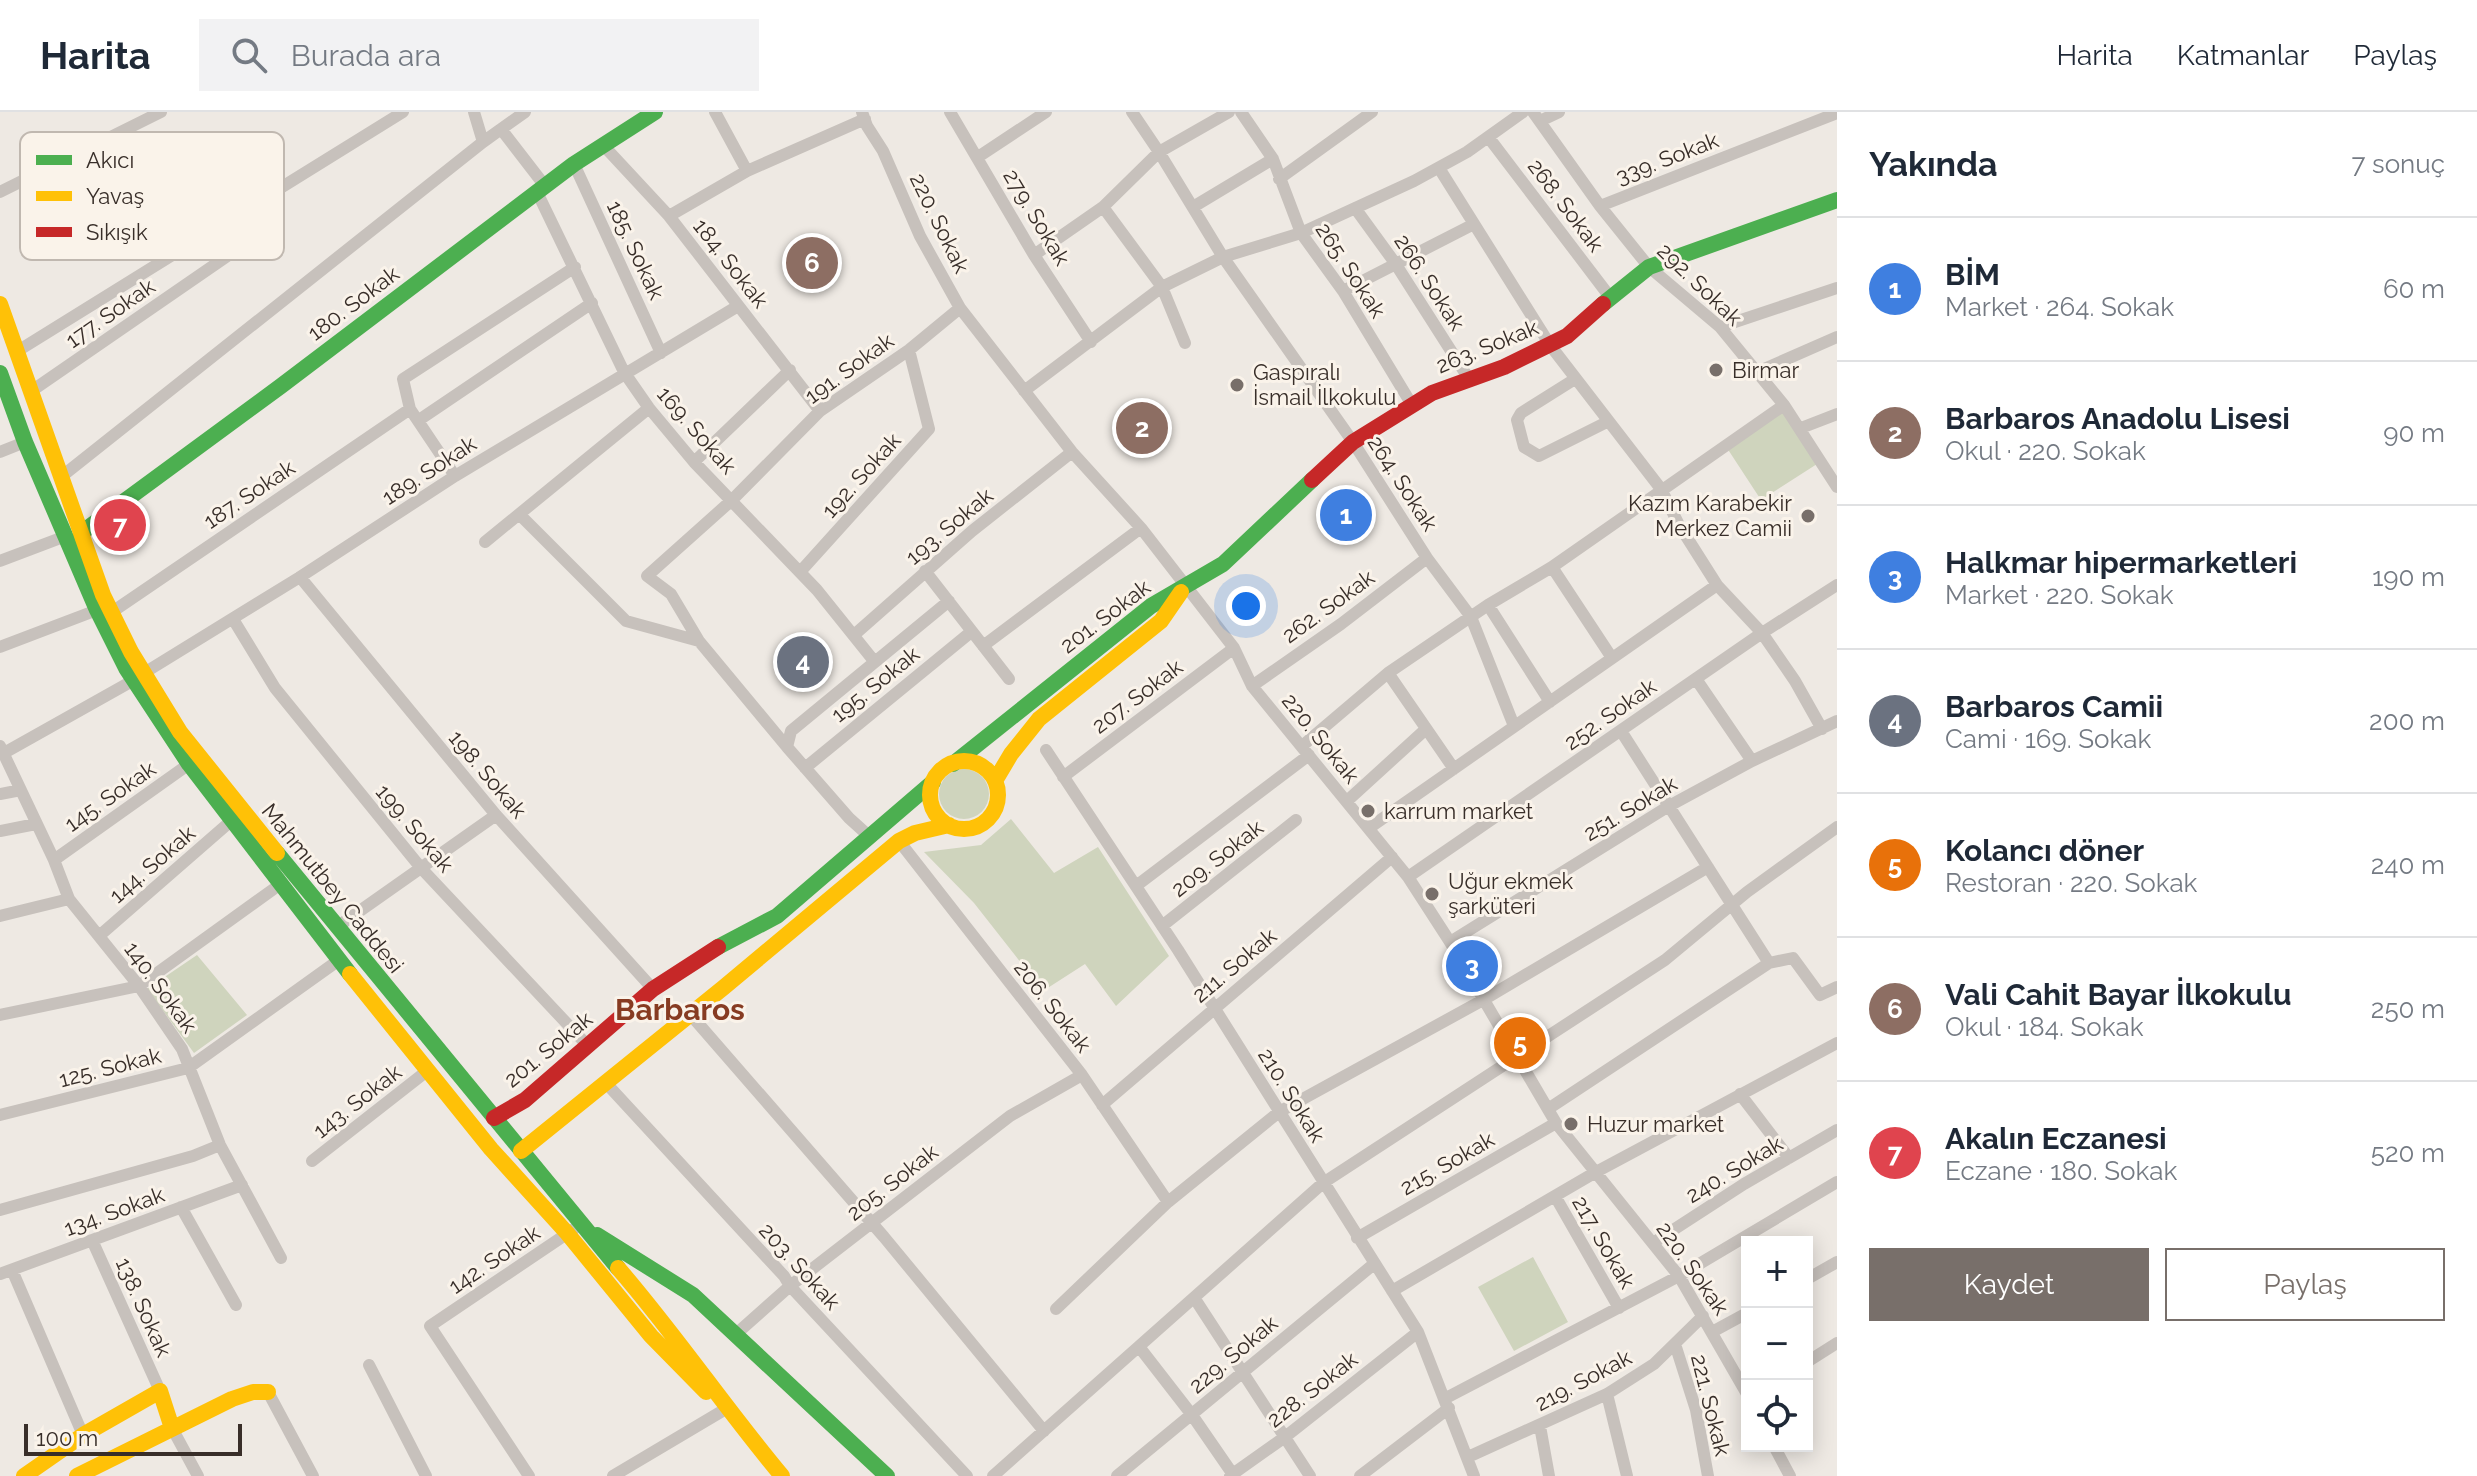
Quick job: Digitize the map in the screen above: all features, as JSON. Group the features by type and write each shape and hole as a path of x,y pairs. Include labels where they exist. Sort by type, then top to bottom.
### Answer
{"street":[{"path":"121,132 161,112"},
{"path":"284,186 403,112"},
{"path":"474,112 483,142"},
{"path":"61,477 525,112"},
{"name":"180. Sokak","path":"73,535 281,386 574,164 655,112"},
{"path":"715,112 747,171"},
{"name":"279. Sokak","path":"950,112 1034,255 1091,342"},
{"path":"978,157 1046,112"},
{"name":"264. Sokak","path":"1132,112 1223,257 1353,442 1427,558 1471,617 1514,726"},
{"path":"1034,255 1103,207 1159,152 1229,112"},
{"name":"265. Sokak","path":"1241,112 1273,159 1301,233 1343,291 1412,405"},
{"path":"1279,179 1372,112"},
{"path":"1024,391 1162,287 1223,257 1301,233 1439,168 1489,138 1523,112"},
{"path":"1537,116 1559,112"},
{"name":"339. Sokak","path":"1600,206 1837,113"},
{"path":"669,216 747,171 864,115"},
{"name":"220. Sokak","path":"864,115 920,236 960,308 1072,452 1141,528 1234,648 1252,686 1408,877 1450,942 1556,1123 1679,1276 1741,1383"},
{"name":"292. Sokak","path":"1537,116 1600,206 1649,267 1720,327 1784,405 1837,487"},
{"name":"169. Sokak","path":"501,129 541,189 624,372 649,408 694,462 800,572 874,661"},
{"name":"268. Sokak","path":"1489,138 1610,297"},
{"name":"184. Sokak","path":"603,145 669,216 820,411"},
{"path":"1193,207 1273,159"},
{"name":"185. Sokak","path":"574,164 661,353"},
{"path":"1439,168 1550,345 1661,489 1679,525 1717,585 1762,633 1795,681 1822,729"},
{"path":"0,192 20,182"},
{"name":"263. Sokak","path":"1185,587 1223,564 1353,442 1432,393 1504,367 1567,336 1649,267 1837,200"},
{"path":"1103,207 1162,287 1185,343"},
{"name":"266. Sokak","path":"1355,208 1395,263 1469,379"},
{"path":"1343,291 1474,224"},
{"path":"16,352 165,260"},
{"name":"177. Sokak","path":"30,392 222,260"},
{"path":"455,476 410,409 403,379 575,267"},
{"path":"1720,327 1837,288"},
{"path":"419,420 592,303"},
{"name":"Mahmutbey Caddesi","path":"0,304 61,477 73,535"},
{"name":"189. Sokak","path":"2,749 139,677 455,476 738,306"},
{"name":"191. Sokak","path":"699,641 671,594 647,576 732,500 820,411 909,350 960,308"},
{"path":"1755,373 1837,337"},
{"name":"192. Sokak","path":"800,572 929,429 909,350"},
{"path":"694,462 790,370"},
{"name":"Mahmutbey Caddesi","path":"0,373 25,442 73,535 104,611 189,764 339,960 503,1164 574,1229 665,1322 746,1433"},
{"path":"1575,379 1521,413 1517,420 1524,447 1539,456 1607,422"},
{"path":"1136,886 1306,750 1388,673 1488,605 1552,567 1784,405"},
{"path":"485,542 649,408"},
{"name":"187. Sokak","path":"0,647 104,611 410,409"},
{"path":"1801,428 1837,414"},
{"path":"0,452 25,442"},
{"name":"193. Sokak","path":"854,635 972,531 1072,452"},
{"path":"520,515 626,621 699,641 805,768 870,837"},
{"path":"983,646 1141,528"},
{"path":"0,561 73,535"},
{"name":"262. Sokak","path":"1252,686 1341,624 1427,558"},
{"path":"1552,567 1612,658"},
{"path":"925,571 1009,679"},
{"name":"198. Sokak","path":"300,577 496,815 653,989"},
{"path":"1369,828 1717,585"},
{"name":"252. Sokak","path":"1408,877 1762,633 1837,585"},
{"name":"201. Sokak","path":"494,1118 525,1100 653,989 732,938 777,916 933,782 939,773 1151,606 1185,587"},
{"name":"201. Sokak","path":"521,1151 899,841 915,833 949,825 964,829 976,828 986,822 998,803 999,792 995,781 1011,754 1039,719 1161,621 1185,587"},
{"path":"787,747 791,731 949,601"},
{"path":"1488,605 1550,702"},
{"name":"199. Sokak","path":"233,619 275,688 421,868 588,1046"},
{"name":"195. Sokak","path":"805,768 971,632"},
{"name":"207. Sokak","path":"1063,777 1234,648"},
{"path":"1388,673 1454,769"},
{"name":"Mahmutbey Caddesi","path":"139,677 354,949 521,1151 651,1336 746,1433 782,1476"},
{"path":"1696,679 1752,761"},
{"name":"251. Sokak","path":"1450,942 1669,806 1752,761 1837,721"},
{"path":"1347,801 1426,729"},
{"path":"1621,731 1769,963"},
{"name":"140. Sokak","path":"2,749 69,899 139,986 182,1049 220,1145 281,1258"},
{"name":"210. Sokak","path":"1046,750 1162,926 1418,1332 1474,1476"},
{"path":"953,764 969,761 980,765 989,771 995,781"},
{"name":"145. Sokak","path":"54,860 189,764"},
{"path":"933,782 931,804 936,814 949,825"},
{"path":"0,794 21,790"},
{"path":"337,927 496,815"},
{"name":"209. Sokak","path":"1162,926 1296,820"},
{"name":"144. Sokak","path":"99,936 231,821"},
{"path":"0,831 36,824"},
{"path":"993,1476 1323,1183 1665,960 1732,904 1837,827"},
{"name":"206. Sokak","path":"899,841 1082,1075 1168,1202"},
{"name":"211. Sokak","path":"1102,1105 1392,857"},
{"path":"1056,1309 1168,1202 1279,1112 1483,1000 1708,867"},
{"path":"0,1015 139,986 282,883"},
{"path":"0,916 69,899"},
{"path":"339,960 354,949"},
{"path":"1548,1109 1769,963 1793,958 1820,995 1837,987"},
{"name":"125. Sokak","path":"0,1115 188,1068 339,960"},
{"path":"690,1014 872,1224 1044,1431"},
{"path":"1392,1291 1596,1172 1837,1043"},
{"path":"427,1071 444,1057"},
{"name":"143. Sokak","path":"312,1161 427,1071"},
{"name":"205. Sokak","path":"736,1334 790,1286 1010,1116 1082,1075"},
{"name":"203. Sokak","path":"605,1082 967,1476"},
{"path":"1740,1094 1789,1158"},
{"name":"215. Sokak","path":"1357,1238 1556,1123"},
{"name":"240. Sokak","path":"1653,1243 1837,1130"},
{"path":"0,1210 193,1156 220,1145"},
{"path":"1360,1476 1448,1403 1679,1276 1837,1182"},
{"name":"134. Sokak","path":"6,1272 242,1185"},
{"name":"217. Sokak","path":"1555,1196 1619,1308"},
{"path":"181,1207 236,1305"},
{"path":"574,1229 693,1295 887,1476"},
{"name":"142. Sokak","path":"529,1476 430,1326 574,1229"},
{"name":"138. Sokak","path":"92,1240 160,1391"},
{"path":"1813,1276 1837,1262"},
{"name":"229. Sokak","path":"1117,1476 1374,1264"},
{"path":"6,1272 83,1435"},
{"path":"1195,1299 1310,1476"},
{"name":"219. Sokak","path":"1468,1457 1607,1394 1654,1364 1703,1316"},
{"path":"1712,1332 1741,1316"},
{"name":"228. Sokak","path":"1232,1475 1418,1332"},
{"path":"1813,1358 1837,1343"},
{"name":"221. Sokak","path":"1675,1344 1696,1410 1708,1476"},
{"path":"1140,1348 1192,1415 1232,1475"},
{"path":"369,1365 426,1476"},
{"path":"24,1476 83,1435 160,1391 172,1428 198,1476"},
{"path":"77,1476 232,1399 253,1392 268,1392 313,1476"},
{"path":"1607,1394 1627,1476"},
{"path":"613,1476 724,1410"},
{"path":"1540,1426 1549,1476"},
{"path":"1777,1452 1790,1476"},
{"path":"1381,1460 1385,1476"}],"green space":[{"path":"1783,411 1817,464 1761,500 1727,448"},
{"path":"964,769 982,776 989,794 982,812 964,819 946,812 939,794 946,776"},
{"path":"1011,819 1054,873 1098,847 1169,956 1116,1006 1085,964 1043,991 974,903 924,852 981,845"},
{"path":"197,955 247,1015 194,1053 147,989"},
{"path":"1533,1257 1568,1322 1514,1351 1478,1287"}],"traffic: fast":[{"path":"81,533 574,164 655,112"},
{"path":"1603,304 1649,267 1837,200"},
{"path":"0,373 25,442 97,610 126,668 189,764 350,974"},
{"path":"953,764 1151,606 1223,564 1312,480"},
{"path":"718,947 777,916 933,782"},
{"path":"277,853 618,1268"},
{"path":"597,1235 693,1295 887,1476"}],"traffic: slow":[{"path":"0,304 103,595 131,652 180,732 277,853"},
{"path":"995,781 1011,754 1039,719 1161,621 1181,592"},
{"path":"964,761 988,771 998,795 988,819 964,829 940,819 930,795 940,771 964,761"},
{"path":"521,1151 899,841 915,833 949,825"},
{"path":"350,974 491,1149 567,1233 651,1336 706,1392"},
{"path":"618,1268 782,1476"},
{"path":"24,1476 83,1435 160,1391 172,1428"},
{"path":"77,1476 232,1399 253,1392 268,1392"}],"traffic: jam":[{"path":"1312,480 1353,442 1432,393 1504,367 1567,336 1603,304"},
{"path":"494,1118 525,1100 653,989 718,947"}],"place":[{"name":"Vali Cahit Bayar İlkokulu","path":"812,263"},
{"name":"Birmar","path":"1716,370"},
{"name":"Gaspıralı İsmail İlkokulu","path":"1237,385"},
{"name":"Barbaros Anadolu Lisesi","path":"1142,428"},
{"name":"BİM","path":"1346,515"},
{"name":"Kazım Karabekir Merkez Camii","path":"1808,516"},
{"name":"Akalın Eczanesi","path":"120,525"},
{"name":"Barbaros Camii","path":"803,662"},
{"name":"karrum market","path":"1368,811"},
{"name":"Uğur ekmek şarküteri","path":"1432,894"},
{"name":"Halkmar hipermarketleri","path":"1472,966"},
{"name":"Kolancı döner","path":"1520,1043"},
{"name":"Huzur market","path":"1571,1124"}],"district":[{"name":"Barbaros","path":"680,1009"}]}
